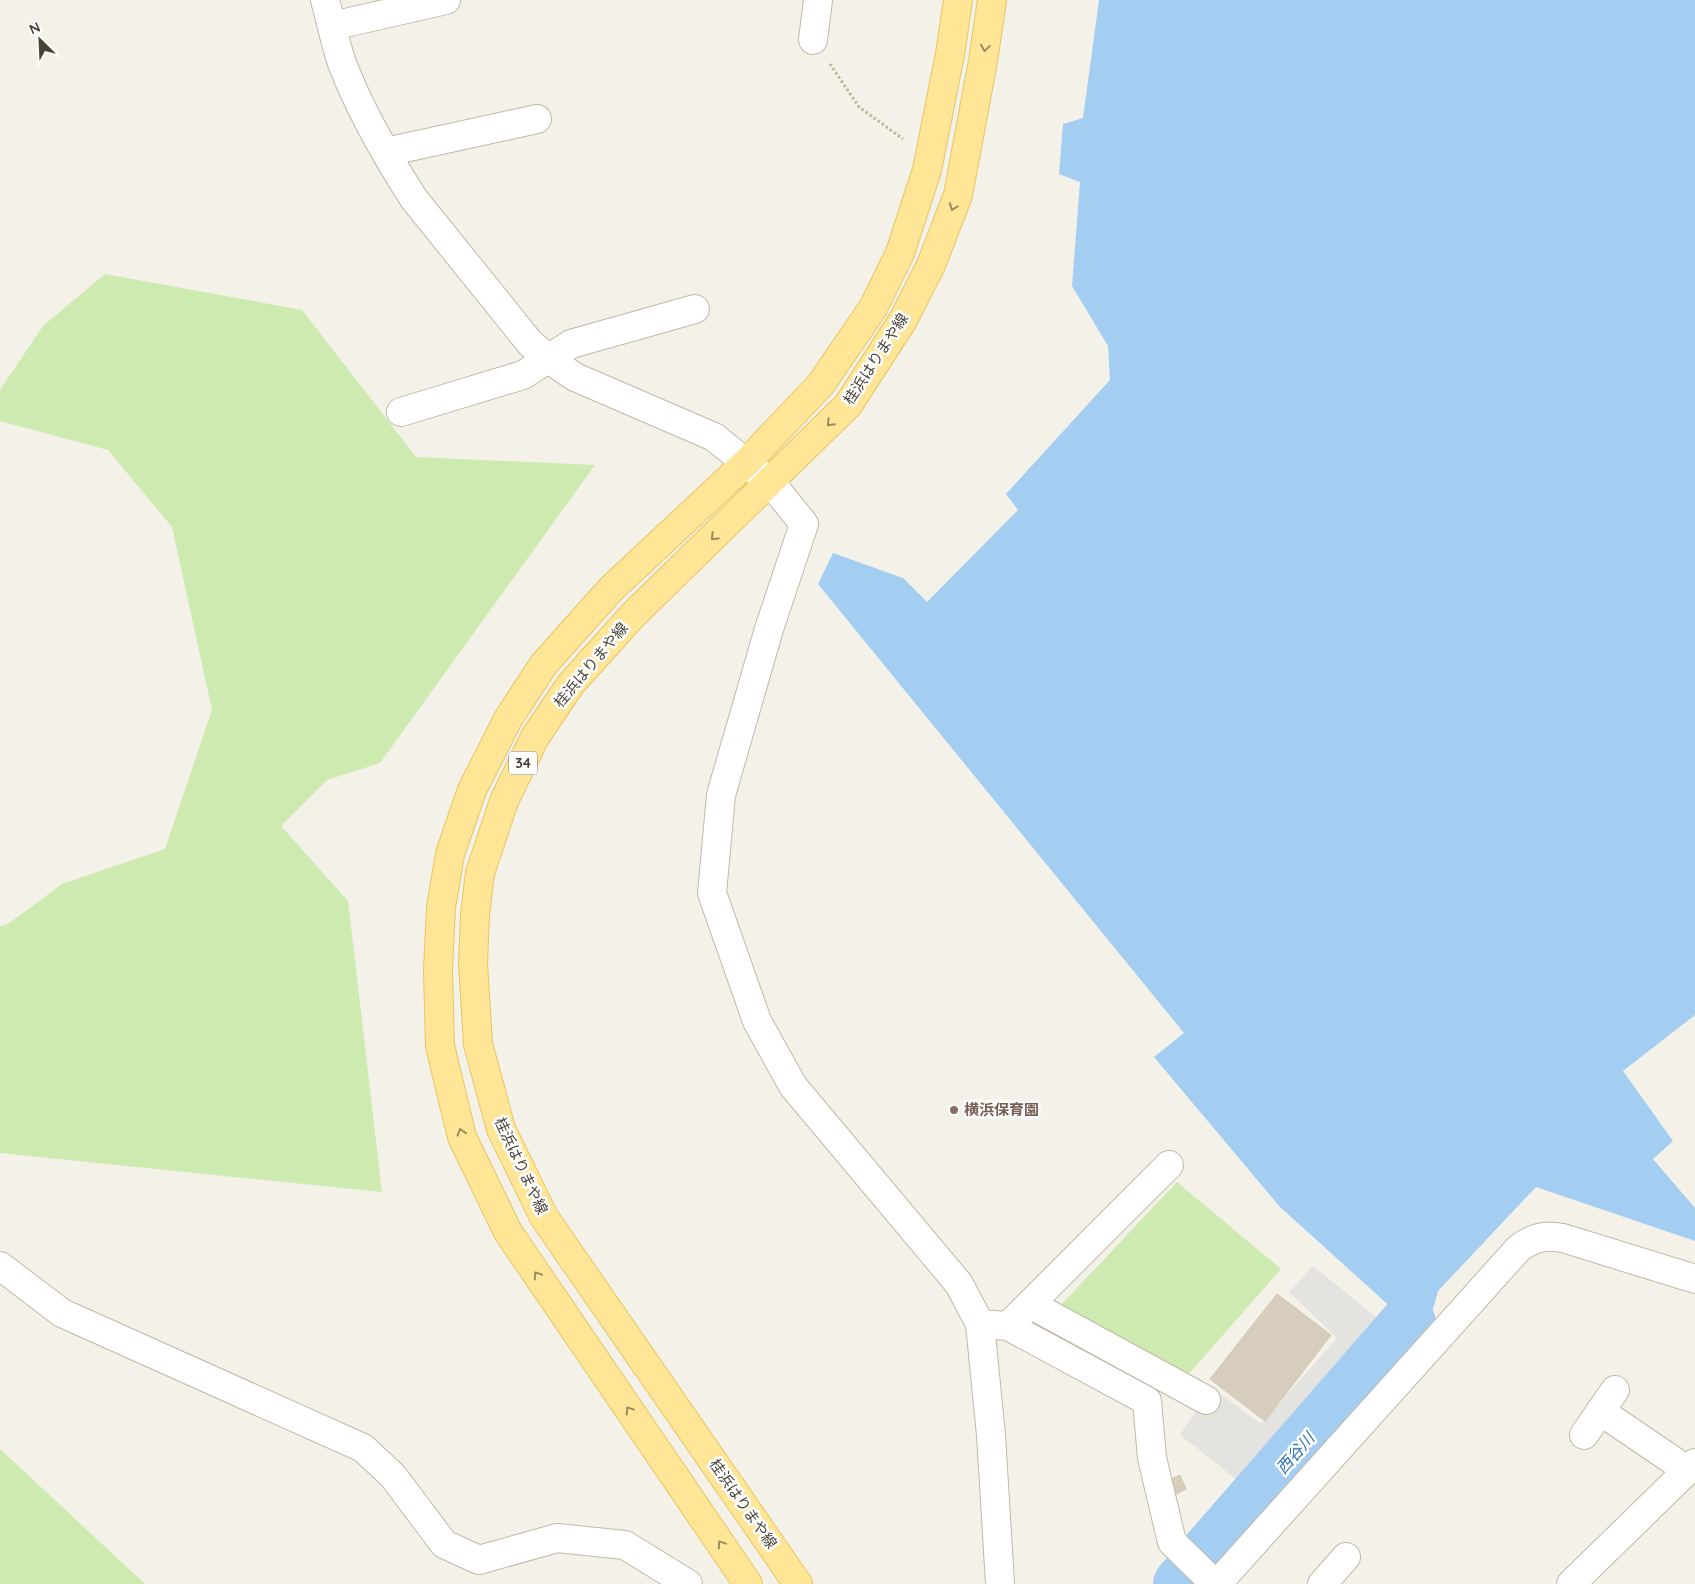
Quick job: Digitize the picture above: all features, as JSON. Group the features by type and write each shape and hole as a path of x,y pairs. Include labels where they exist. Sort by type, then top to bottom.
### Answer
{"main road":[{"name":"桂浜はりまや線","path":"748,1584 508,1232 462,1137 440,1046 438,970 442,907 450,854 472,790 508,719 544,664 611,589 748,462 821,384 873,308 900,253 929,158 950,54 958,0"},
{"name":"桂浜はりまや線","path":"798,1584 544,1216 501,1129 478,1044 472,962 474,915 480,873 504,801 535,737 571,684 633,615 771,483 848,405 903,320 931,265 958,195 983,61 992,0"}],"street":[{"path":"446,0 328,13 342,63 386,152 414,199 530,343 550,360 575,377 714,437 748,462 771,483 804,524 769,629 721,796 712,893 757,1021 793,1086 959,1284 980,1324 991,1435 1000,1584"},
{"path":"813,40 818,0"},
{"path":"386,152 537,119"},
{"path":"401,412 523,375 550,360 571,344 695,309"},
{"path":"1008,1326 1169,1165"},
{"path":"980,1324 1008,1326 1147,1402 1152,1458 1172,1542 1216,1584 1519,1248 1532,1239 1544,1235 1563,1238 1695,1279"},
{"path":"0,1266 62,1313 363,1448 393,1476 444,1544 479,1560 557,1538 625,1545 688,1584"},
{"path":"1030,1304 1206,1400"},
{"path":"1584,1435 1616,1390"},
{"path":"1571,1584 1691,1466 1600,1412"},
{"path":"1322,1584 1346,1557"}],"path":[{"path":"813,40 859,107 929,158"}],"green space":[{"path":"105,274 302,310 416,457 595,465 380,763 327,780 281,826 348,901 382,1192 0,1153 0,926 8,924 62,884 165,849 212,710 172,527 108,450 0,421 0,390 43,326"},
{"path":"1177,1182 1281,1269 1187,1376 1060,1306"},
{"path":"0,1449 145,1584 0,1584"}],"shaded area":[{"path":"1313,1266 1391,1329 1244,1485 1180,1435 1211,1387 1261,1424 1337,1338 1289,1292"}],"water":[{"path":"1099,0 1695,0 1695,1015 1623,1071 1673,1141 1653,1159 1695,1208 1695,1241 1536,1187 1438,1291 1425,1338 1280,1207 1154,1057 1184,1033 818,584 833,553 903,578 927,602 1018,510 1006,494 1110,380 1108,346 1072,286 1080,182 1059,174 1063,124 1083,118"}],"building":[{"path":"1277,1294 1331,1335 1265,1421 1210,1379"},
{"path":"1180,1475 1186,1489 1172,1496 1165,1482"}],"waterway":[{"name":"西谷川","path":"1181,1584 1408,1323"}],"place":[{"name":"横浜保育園","path":"954,1110"}]}
